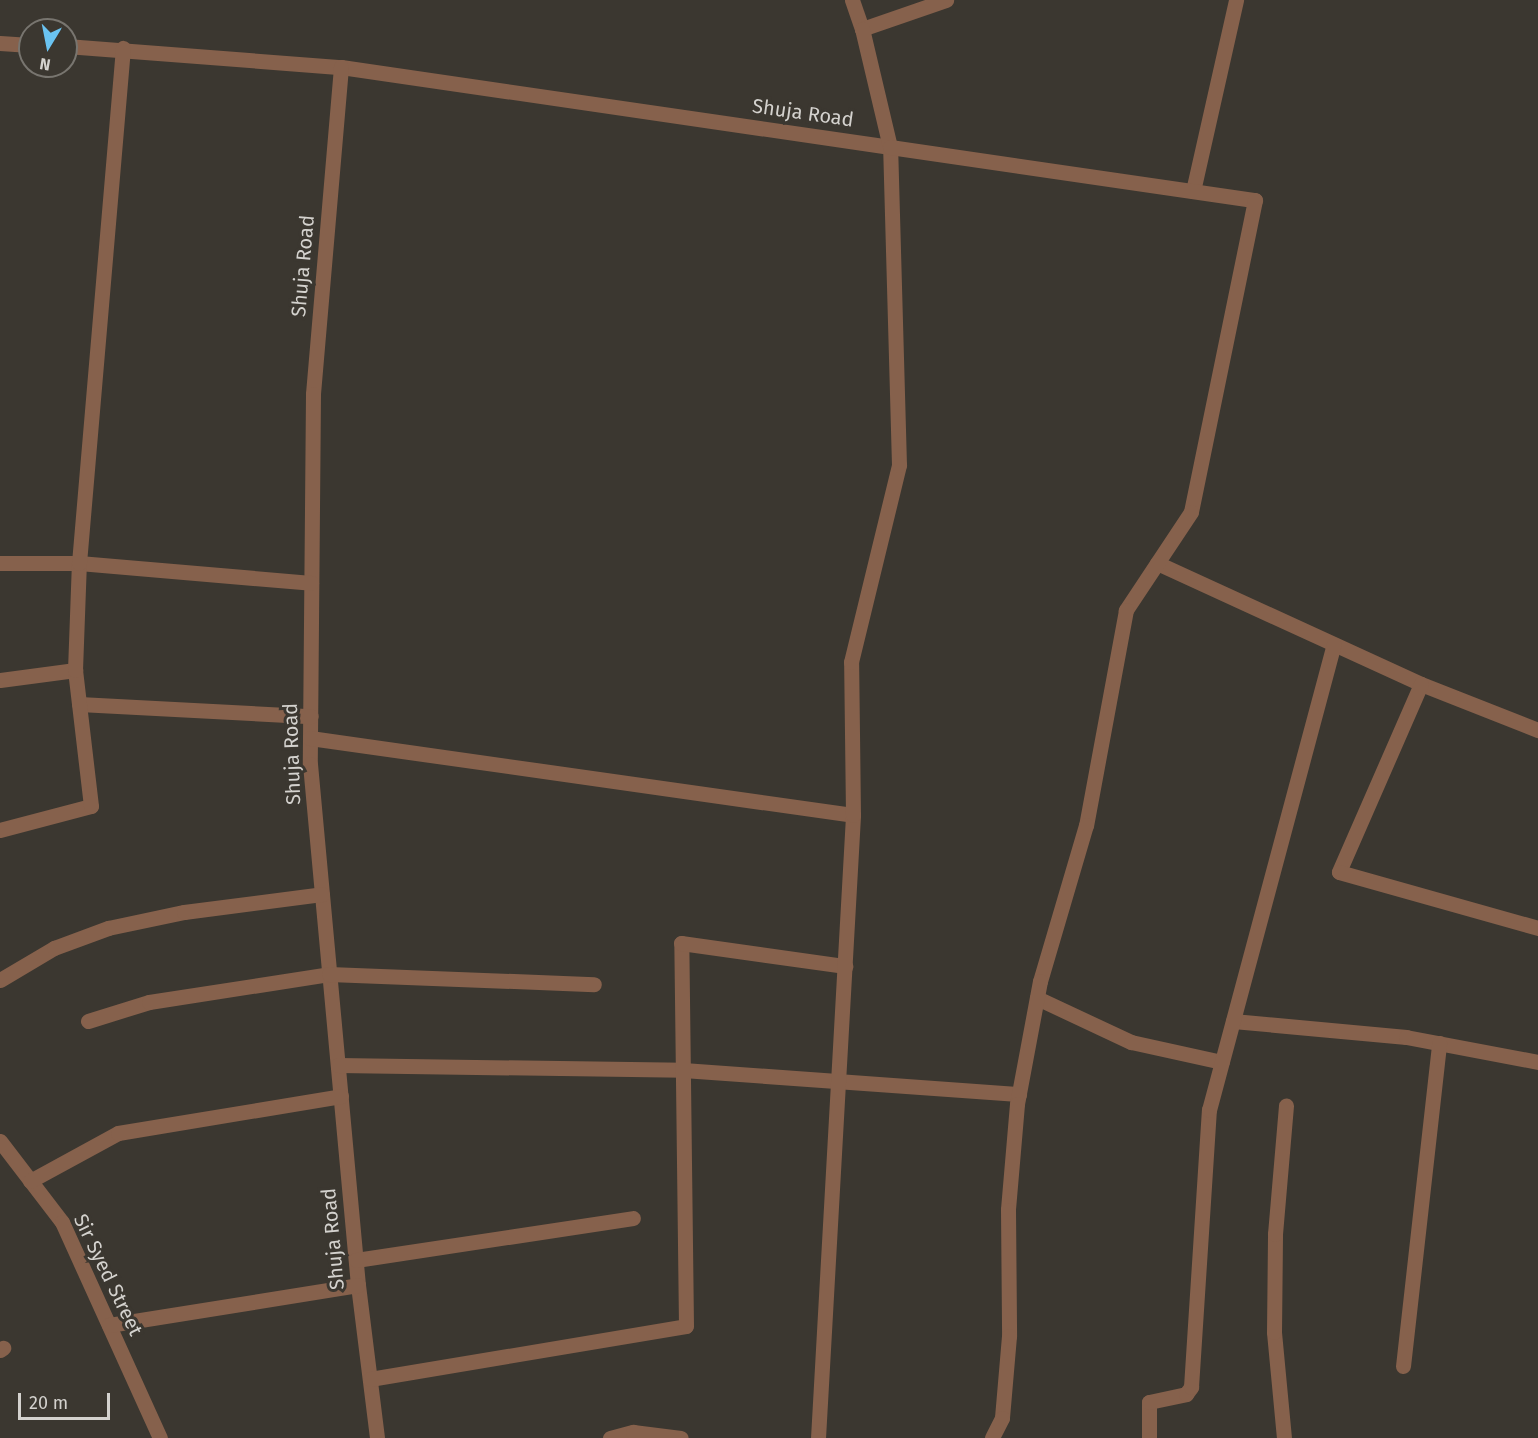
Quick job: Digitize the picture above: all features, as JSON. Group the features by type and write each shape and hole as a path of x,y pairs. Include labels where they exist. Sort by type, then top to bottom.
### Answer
{"street":[{"name":"Shuja Road","path":"78,46 123,48 341,67 890,147 862,29 852,0"},
{"path":"862,29 946,0"},
{"path":"1193,191 1236,0"},
{"path":"0,44 18,45"},
{"path":"0,830 91,806 75,670 79,563 123,48"},
{"name":"Shuja Road","path":"341,67 313,394 310,738 358,1285 377,1438"},
{"path":"818,1438 853,815 851,662 899,465 890,147 1254,200 1191,512 1126,610 1086,825 1037,999 1019,1094 1008,1210 1009,1336 1002,1418 992,1438"},
{"path":"0,562 79,563 311,583"},
{"path":"1157,563 1421,684 1538,730"},
{"path":"1149,1438 1149,1402 1186,1394 1191,1387 1209,1110 1334,644"},
{"path":"0,680 75,670"},
{"path":"1421,684 1339,872 1538,928"},
{"path":"79,705 310,716"},
{"path":"310,738 853,815"},
{"path":"0,980 54,948 108,928 184,912 322,894"},
{"path":"370,1379 686,1326 681,943 845,966"},
{"path":"88,1021 149,1002 329,974 594,984"},
{"path":"1037,999 1131,1042 1221,1062"},
{"path":"1233,1021 1439,1043 1538,1062"},
{"path":"1403,1366 1439,1043"},
{"path":"338,1065 682,1070 840,1078 1019,1094"},
{"path":"30,1181 118,1133 341,1096"},
{"path":"1284,1438 1274,1332 1275,1234 1286,1105"},
{"name":"Sir Syed Street","path":"0,1141 62,1222 160,1438"},
{"path":"356,1260 633,1218"},
{"path":"109,1324 358,1285"},
{"path":"610,1438 633,1432 681,1438"}]}
